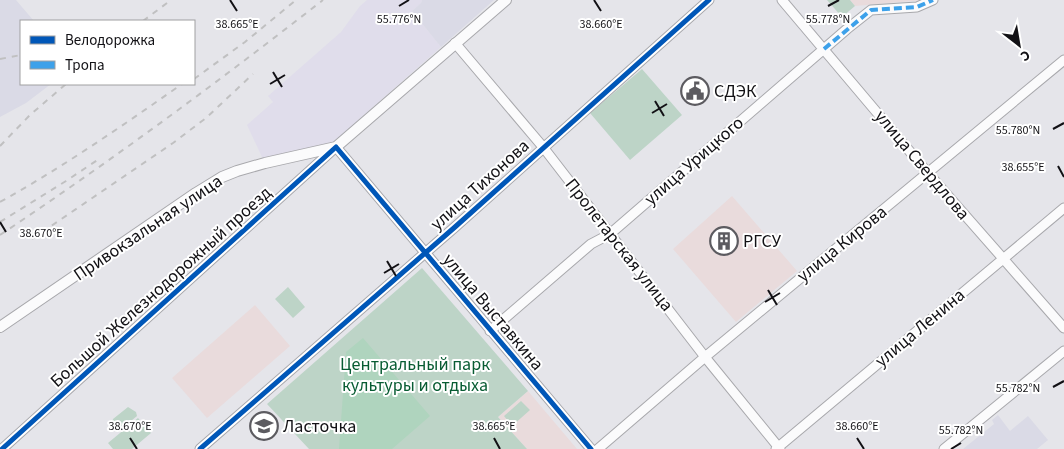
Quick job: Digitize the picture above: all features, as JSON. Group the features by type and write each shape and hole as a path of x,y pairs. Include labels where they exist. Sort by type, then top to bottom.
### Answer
{"main road":[{"name":"Большой Железнодорожный проезд","path":"336,147 506,0"},
{"name":"Привокзальная улица","path":"0,327 222,177 258,164 336,147"}],"street":[{"name":"улица Тихонова","path":"200,449 709,0"},
{"name":"улица Свердлова","path":"782,0 1002,260 1064,328"},
{"name":"улица Урицкого","path":"490,331 591,244 610,234 871,10 917,7 932,0"},
{"name":"Пролетарская улица","path":"455,43 543,148 778,448"},
{"name":"улица Кирова","path":"598,449 705,357 1064,60"},
{"name":"улица Выставкина","path":"336,147 591,449"},
{"name":"Большой Железнодорожный проезд","path":"3,447 336,147"},
{"name":"улица Ленина","path":"778,448 1064,208"},
{"path":"944,449 1064,351"}],"shaded area":[{"path":"0,0 16,0 33,20 20,20 20,85 50,85 26,103 0,117"},
{"path":"367,0 422,0 412,11 441,47 330,145 263,159 247,125 273,102 268,96 341,32 360,6"},
{"path":"422,0 494,0 441,47 412,11"},
{"path":"850,0 924,0 855,6"},
{"path":"732,196 797,271 736,322 673,249"},
{"path":"255,305 290,346 207,418 172,378"},
{"path":"528,391 577,449 527,449 498,417"},
{"path":"998,415 1010,431 1028,416 1048,440 1037,449 963,449 994,424 992,420"}],"green space":[{"path":"827,0 850,0 855,6 842,17"},
{"path":"642,69 682,115 630,160 590,113"},
{"name":"Центральный парк культуры и отдыха","path":"422,268 528,391 498,417 527,449 309,449 267,404"},
{"path":"288,287 305,307 293,318 275,299"},
{"path":"363,338 430,416 392,449 339,449 346,352"},
{"path":"521,401 530,410 512,426 504,416"},
{"path":"128,407 136,412 137,416 118,430 112,424 113,419"},
{"path":"138,418 151,433 132,449 113,449 108,443"}],"railway":[{"path":"144,20 171,0"},
{"path":"195,78 245,42 296,0"},
{"path":"0,235 83,179 244,61 323,0"},
{"path":"0,59 20,55"},
{"path":"32,239 173,143 206,118 253,74"},
{"path":"0,146 30,115 65,85"},
{"path":"0,202 115,131 181,85"},
{"path":"0,222 99,159"}],"marked path":[{"path":"824,49 871,10 917,7 933,0"}],"cycle path":[{"path":"200,449 455,227 709,0"},
{"path":"2,449 336,147 591,449"}],"place":[{"name":"СДЭК","path":"695,91"},
{"name":"РГСУ","path":"724,241"},
{"name":"Ласточка","path":"264,426"}]}
